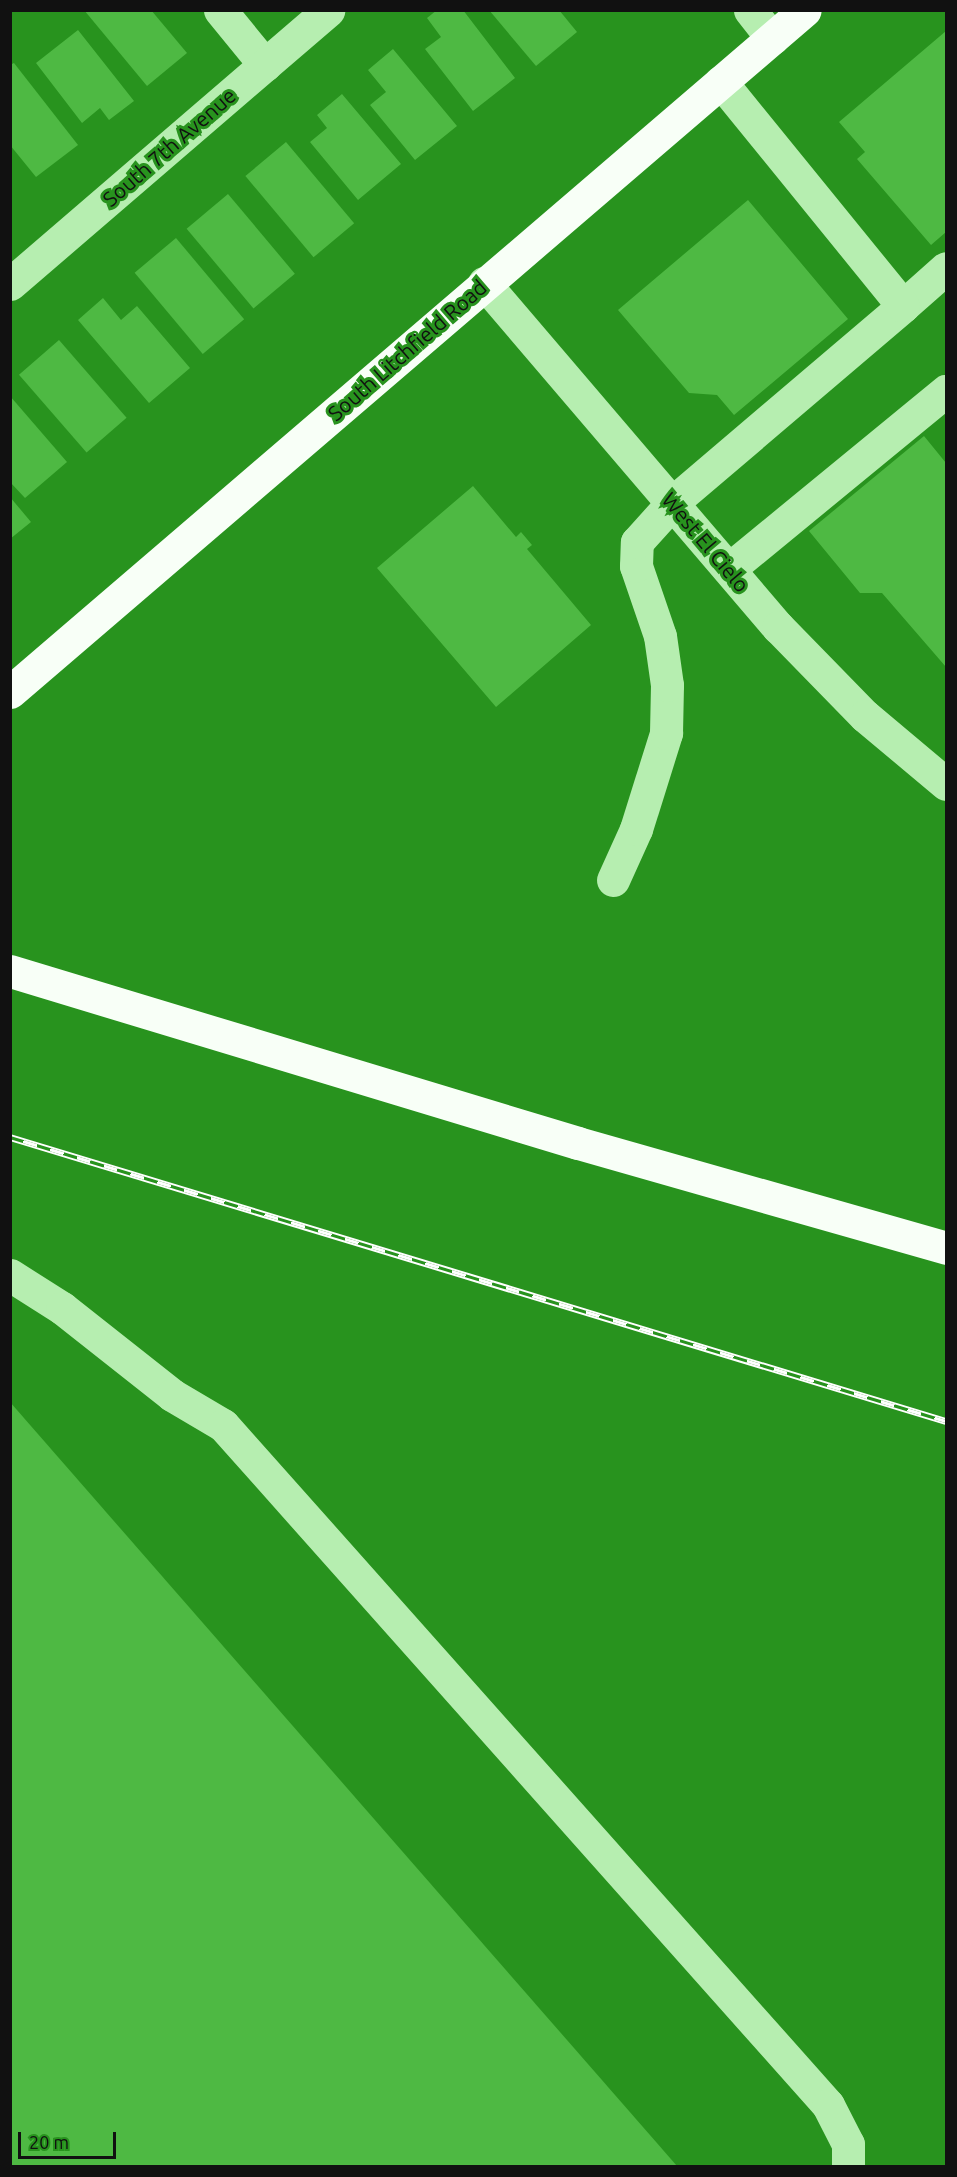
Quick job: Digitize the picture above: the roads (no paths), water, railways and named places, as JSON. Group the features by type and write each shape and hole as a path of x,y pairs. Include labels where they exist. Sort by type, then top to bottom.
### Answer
{"main road":[{"name":"South Litchfield Road","path":"10,692 484,283 806,10"},
{"path":"10,971 578,1143 946,1248"}],"street":[{"path":"220,10 265,65"},
{"name":"South 7th Avenue","path":"10,284 328,10"},
{"path":"750,10 772,38"},
{"path":"721,82 903,306"},
{"path":"613,880 636,829 666,733 667,685 660,636 636,566 637,542 673,502 946,268"},
{"name":"West El Cielo","path":"484,283 778,627 865,716 946,784"},
{"path":"729,569 946,391"},
{"path":"10,1275 62,1308 172,1395 223,1425 828,2104 848,2144 848,2166"}],"railway":[{"path":"10,1137 946,1421"}]}
